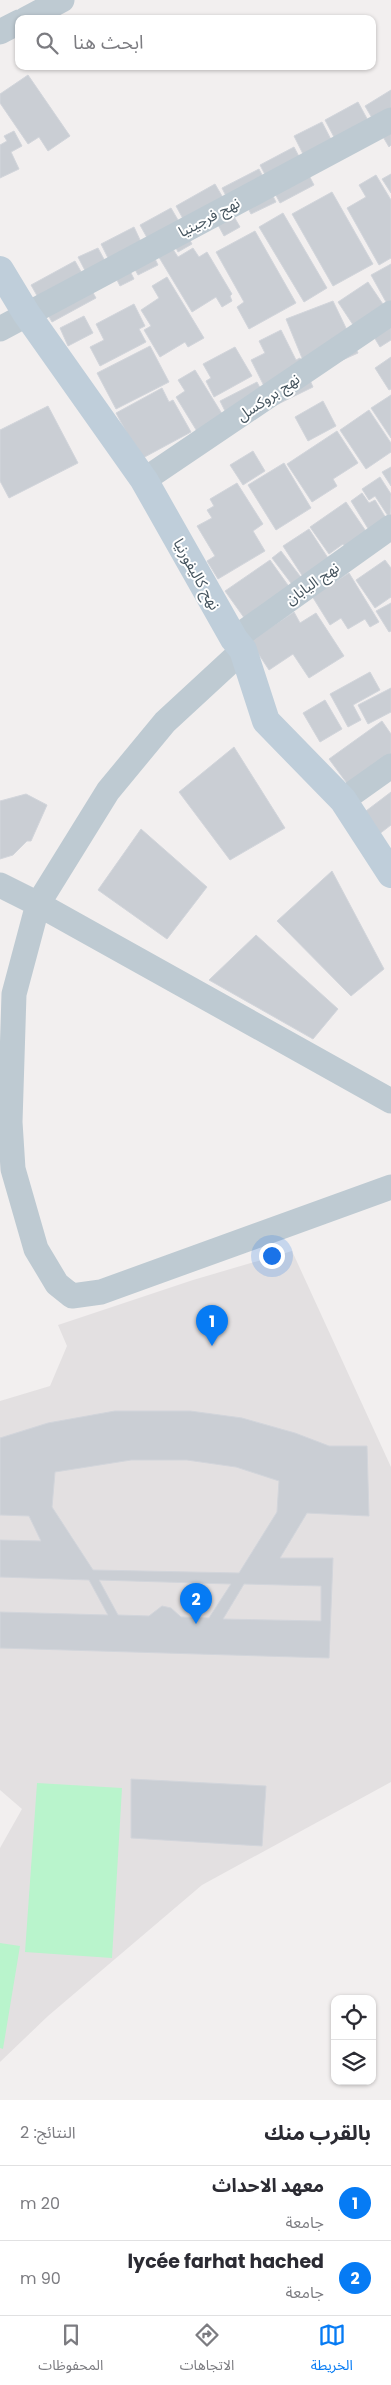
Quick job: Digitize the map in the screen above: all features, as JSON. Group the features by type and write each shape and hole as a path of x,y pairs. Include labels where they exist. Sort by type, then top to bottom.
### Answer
{"street":[{"path":"34,15 62,0"},
{"path":"0,32 15,24"},
{"name":"نهج فرجينيا","path":"0,329 391,120"},
{"name":"نهح كاليفورنيا","path":"0,270 26,314 144,480 238,644 266,721 343,800 391,874"},
{"name":"نهج بروكسل","path":"144,480 391,313"},
{"name":"نهج اليابان","path":"391,527 238,644 165,722 108,791 38,904 14,994 10,1122 14,1169 36,1249 57,1284 72,1296 101,1292 391,1187"},
{"path":"343,800 391,766"},
{"path":"0,885 38,904 391,1101"}],"shaded area":[{"path":"292,1251 391,1467 391,1782 202,1885 48,2016 0,2062 0,1848 22,1809 0,1790 0,1401 50,1386 67,1346 58,1325 193,1280"}],"green space":[{"path":"37,1783 122,1788 112,1958 25,1952"},
{"path":"0,1943 20,1946 3,2049 0,2048"}],"building":[{"path":"28,75 70,136 48,151 39,137 28,144 0,103 0,94"},
{"path":"391,90 391,145 389,147 365,106"},
{"path":"358,102 371,126 344,156 325,120"},
{"path":"322,122 340,157 312,172 294,136"},
{"path":"14,131 22,146 11,152 19,169 0,178 0,145 7,141 4,136"},
{"path":"294,147 314,185 280,203 260,165"},
{"path":"259,169 276,202 251,214 246,204 233,210 222,188"},
{"path":"391,174 391,193 382,179"},
{"path":"376,175 391,200 391,258 379,265 347,208 366,197 359,185"},
{"path":"215,184 240,227 224,236 217,223 193,237 176,206"},
{"path":"332,192 373,264 333,286 292,214"},
{"path":"171,208 192,244 178,252 173,242 155,252 140,225"},
{"path":"283,213 327,288 304,302 259,227"},
{"path":"134,227 141,242 108,258 101,244"},
{"path":"255,231 296,303 249,329 237,307 244,302 216,252"},
{"path":"147,242 158,265 138,275 126,253"},
{"path":"171,246 178,257 193,248 199,257 207,252 232,294 230,296 232,301 222,307 216,297 192,312 157,254"},
{"path":"98,248 112,274 92,284 78,257"},
{"path":"122,255 134,279 120,286 108,262"},
{"path":"75,261 96,298 52,322 31,285"},
{"path":"391,264 391,311 371,275"},
{"path":"167,277 204,338 188,347 185,342 160,357 144,330 151,326 141,310 159,298 152,286"},
{"path":"368,282 391,316 391,340 380,347 374,337 365,343 338,302"},
{"path":"333,301 358,353 309,375 286,319"},
{"path":"134,304 145,326 139,329 146,342 100,366 90,347 104,340 96,324"},
{"path":"84,316 93,333 68,346 60,328"},
{"path":"281,330 296,360 300,358 313,387 274,406 251,360 265,353 259,341"},
{"path":"150,346 169,382 116,409 97,373"},
{"path":"235,347 252,376 214,397 206,381 211,378 203,364"},
{"path":"391,357 391,389 389,390 375,368"},
{"path":"195,370 232,430 206,446 176,397 185,391 178,380"},
{"path":"257,382 270,407 233,427 220,401"},
{"path":"162,388 169,402 173,400 191,432 141,459 116,413"},
{"path":"391,395 391,438 371,408"},
{"path":"323,401 336,426 308,441 295,417"},
{"path":"48,406 78,463 9,498 0,481 0,430"},
{"path":"369,410 391,443 391,452 366,469 340,430"},
{"path":"337,431 358,463 333,479 337,486 312,502 287,464"},
{"path":"253,451 265,471 243,485 230,465"},
{"path":"284,463 311,508 276,530 248,485"},
{"path":"391,467 391,486 382,472"},
{"path":"380,477 391,494 390,519 375,496 369,500 362,489"},
{"path":"237,483 263,524 253,531 265,551 218,579 207,561 215,556 197,526 212,518 207,510 214,506 210,499"},
{"path":"362,493 369,503 375,500 389,523 372,535 351,501"},
{"path":"346,502 370,537 349,552 343,544 329,554 310,527"},
{"path":"309,529 328,558 307,583 283,546"},
{"path":"281,551 303,580 294,587 272,558"},
{"path":"270,560 290,588 245,619 225,591"},
{"path":"385,560 391,568 391,597 375,608 356,580"},
{"path":"349,573 379,622 370,627 365,619 348,629 341,618 330,625 312,596"},
{"path":"391,603 391,631 389,632 376,611"},
{"path":"294,612 300,623 316,613 344,656 309,678 293,654 269,670 250,641"},
{"path":"370,672 380,690 353,705 361,720 348,727 330,694"},
{"path":"391,688 391,712 368,724 358,705"},
{"path":"325,700 342,729 320,742 303,713"},
{"path":"382,721 391,734 391,756 349,786 329,759"},
{"path":"234,747 285,828 230,860 179,792"},
{"path":"391,792 391,825 378,835 362,814"},
{"path":"26,794 47,805 31,841 27,841 13,855 0,859 0,801"},
{"path":"141,829 207,887 167,939 98,890"},
{"path":"332,871 384,969 351,996 277,921"},
{"path":"256,935 338,1009 313,1039 209,980"},
{"path":"115,1411 190,1411 242,1418 295,1433 329,1446 367,1446 369,1516 307,1513 280,1558 333,1558 329,1658 0,1648 0,1612 108,1615 89,1580 0,1577 0,1540 41,1541 29,1516 0,1515 0,1438 48,1423","holes":["131,1460 187,1460 236,1467 279,1481 277,1512 239,1573 93,1570 52,1507 55,1472","99,1580 231,1584 209,1618 181,1617 171,1608 162,1606 149,1616 118,1615","244,1584 321,1586 321,1621 223,1619"]},
{"path":"131,1779 266,1786 262,1846 131,1838"}],"place":[{"name":"معهد الاحداث","path":"212,1346"},
{"name":"lycée farhat hached","path":"196,1624"}]}
